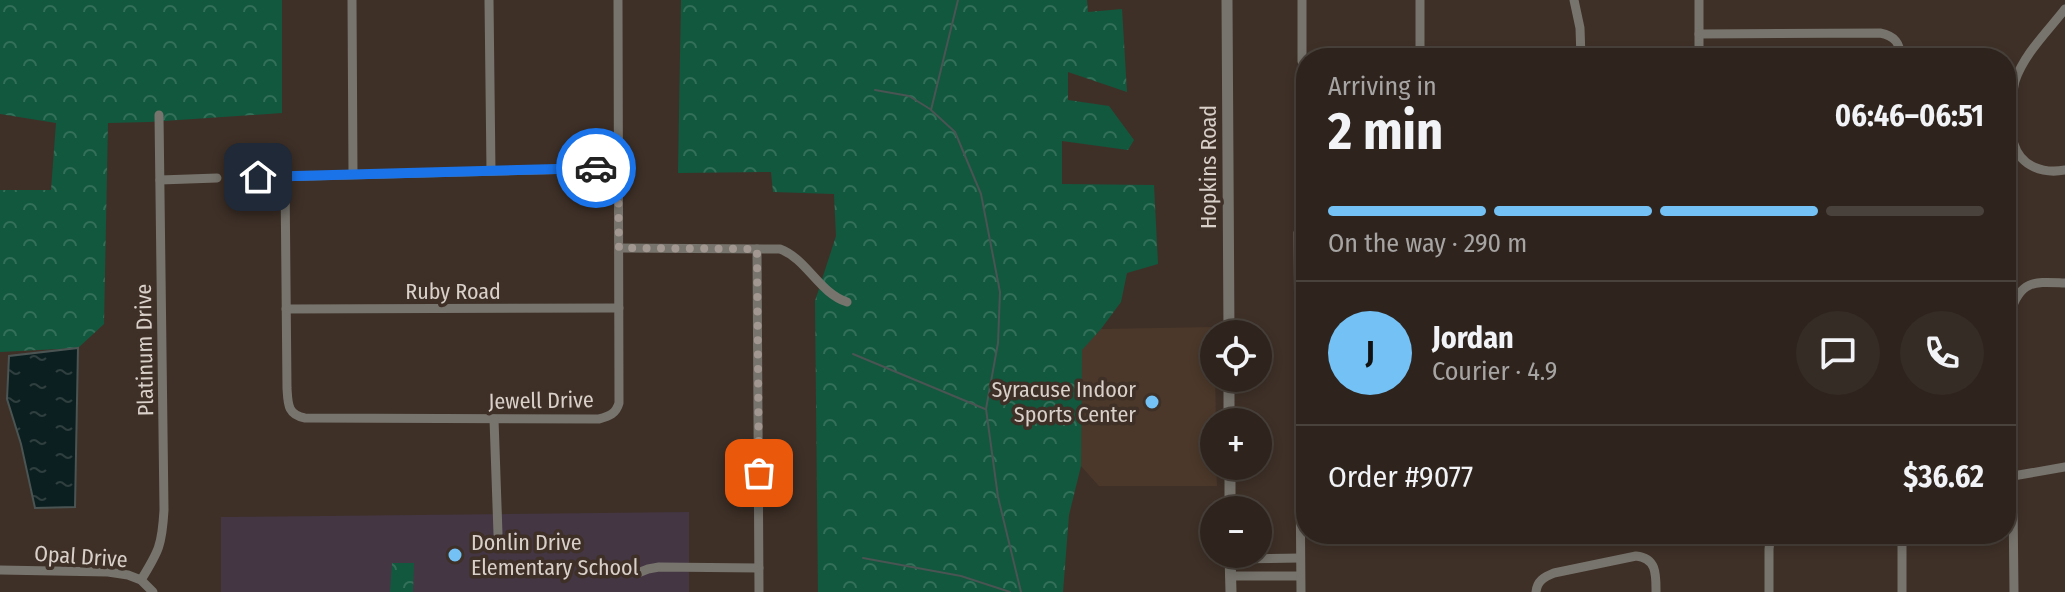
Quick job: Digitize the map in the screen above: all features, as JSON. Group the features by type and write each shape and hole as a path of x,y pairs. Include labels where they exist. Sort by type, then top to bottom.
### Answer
{"street":[{"path":"352,0 353,174"},
{"path":"489,0 491,171"},
{"name":"Jewell Drive","path":"285,177 288,408 292,413 300,418 608,417 615,412 619,403 618,0"},
{"name":"Hopkins Road","path":"1227,0 1229,320"},
{"path":"1302,0 1302,48"},
{"path":"1420,0 1420,48"},
{"path":"1574,0 1581,48"},
{"path":"1699,0 1699,48"},
{"path":"2016,81 2022,66 2065,9"},
{"path":"1699,34 1880,33 1896,40 1900,48"},
{"name":"Platinum Drive","path":"141,580 162,539 164,510 159,115"},
{"path":"2016,148 2024,160 2040,170 2065,170"},
{"path":"232,178 618,168"},
{"path":"160,180 217,178"},
{"path":"619,248 780,249 836,298 847,302"},
{"path":"757,249 759,592"},
{"path":"2016,296 2037,283 2065,283"},
{"name":"Ruby Road","path":"286,309 619,308"},
{"path":"494,419 498,534"},
{"path":"2016,475 2065,467"},
{"path":"1301,544 1301,592"},
{"path":"1769,592 1770,544"},
{"path":"1902,544 1902,592"},
{"path":"2014,544 2014,592"},
{"path":"1536,592 1539,582 1554,573 1636,556 1652,562 1656,592"},
{"path":"1272,557 1300,558"},
{"path":"638,573 659,567 759,568"},
{"path":"1230,568 1231,592"},
{"name":"Opal Drive","path":"0,570 108,572 141,580 153,592"},
{"path":"1230,576 1300,576"}],"shaded area":[{"path":"1200,327 1200,392 1215,392 1216,408 1200,408 1200,480 1217,480 1217,486 1099,486 1081,466 1081,350 1101,329"},
{"name":"Donlin Drive Elementary School","path":"689,512 689,592 221,592 221,517"}],"green space":[{"path":"0,0 282,0 282,113 108,123 104,324 78,348 0,352 0,190 51,190 56,123 0,114"},
{"path":"681,0 1087,0 1088,12 1122,9 1127,92 1068,72 1068,100 1109,106 1134,140 1128,150 1062,141 1062,184 1154,185 1158,264 1127,273 1121,302 1082,350 1081,466 1069,515 1063,592 818,592 815,301 836,236 834,194 773,192 771,172 678,173"},
{"path":"392,563 414,563 413,592 390,592"}],"water":[{"path":"78,348 75,507 35,508 7,399 9,356"}],"waterway":[{"path":"958,0 931,110 955,132 981,194 1000,292 998,343 986,409 998,497 1021,592"},
{"path":"875,90 909,96 930,109"},
{"path":"853,354 985,409"},
{"path":"863,558 961,576 1010,592"}],"way so far":[{"path":"596,168 618,168 619,248 757,249 759,473"}],"place":[{"name":"Syracuse Indoor Sports Center","path":"1152,402"},
{"name":"Donlin Drive Elementary School","path":"455,555"}],"route":[{"path":"258,177 596,168"}]}
